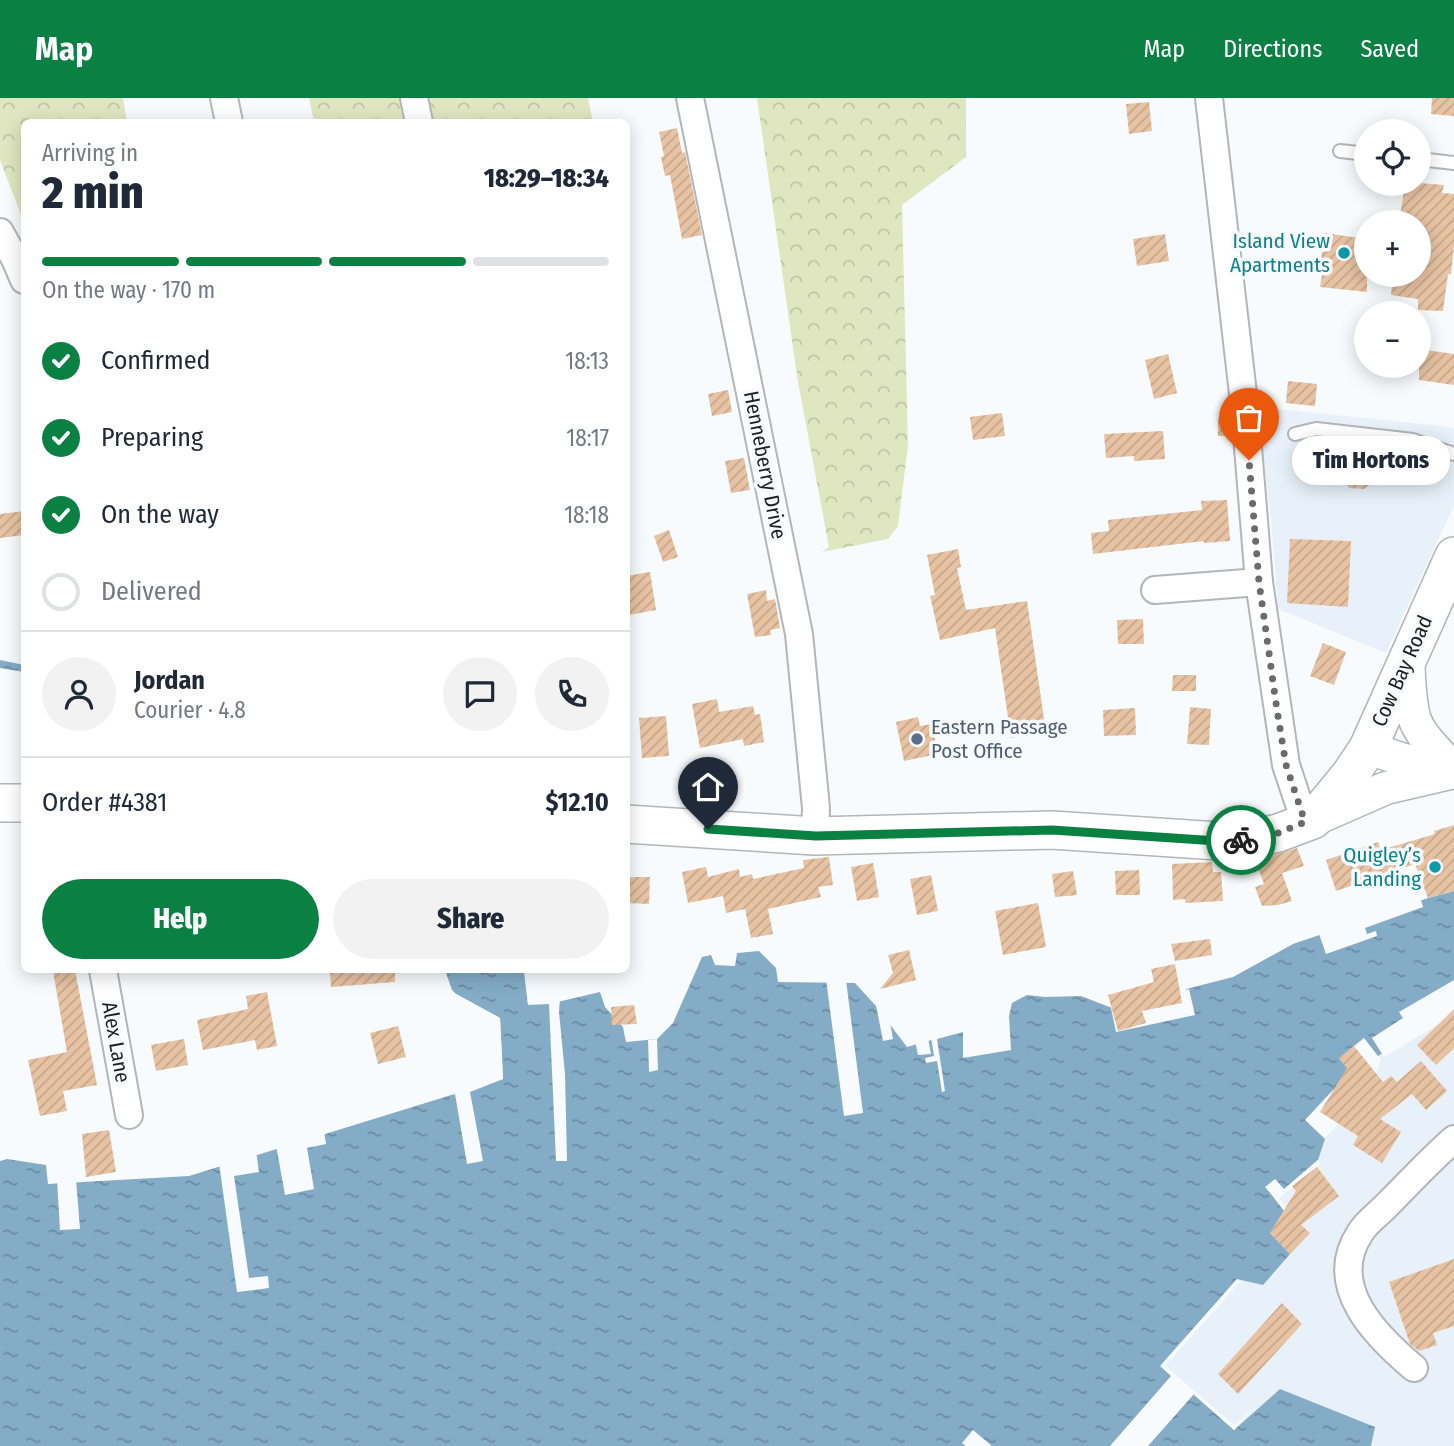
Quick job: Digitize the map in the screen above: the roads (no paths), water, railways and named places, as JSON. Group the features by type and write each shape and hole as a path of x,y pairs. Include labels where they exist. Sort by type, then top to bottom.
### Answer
{"main road":[{"name":"Cow Bay Road","path":"1309,821 1350,775 1367,748 1454,556"},
{"path":"0,803 21,803"},
{"path":"630,824 816,836 1052,830 1218,841 1256,838 1309,821"}],"street":[{"path":"224,98 228,119"},
{"path":"414,98 418,119"},
{"name":"Henneberry Drive","path":"690,98 799,634 816,808 816,836"},
{"path":"1209,98 1245,411 1259,582 1286,765 1309,821 1386,788 1454,771"},
{"path":"0,233 21,273"},
{"path":"1154,590 1259,582"},
{"path":"1408,656 1414,717 1424,735 1454,771"},
{"path":"1367,748 1454,771"},
{"name":"Alex Lane","path":"104,973 130,1115"},
{"path":"1414,1368 1390,1348 1358,1307 1350,1285 1350,1262 1353,1246 1360,1232 1454,1139"}],"lane":[{"path":"1340,152 1354,153"},
{"path":"1431,160 1454,163"},
{"path":"1295,434 1316,429 1413,440 1454,454"}],"water":[{"path":"0,660 21,664 21,672 0,668"},
{"path":"1454,891 1454,1011 1378,1056 1367,1092 1325,1139 1318,1160 1274,1198 1284,1211 1270,1233 1290,1254 1263,1285 1237,1279 1161,1366 1234,1430 1280,1389 1375,1427 1371,1446 0,1446 0,1161 7,1159 46,1165 48,1184 189,1176 503,1079 500,1018 456,994 446,973 524,973 528,1004 549,1004 600,992 605,1007 623,1027 626,1042 657,1039 673,1023 702,957 711,955 715,965 735,966 737,953 759,951 776,968 778,982 855,983 907,1047 1009,1016 1012,1003 1027,995 1081,996 1112,1008 1233,977 1293,944"}],"place":[{"name":"Island View Apartments","path":"1344,253"},
{"name":"Tim Hortons","path":"1249,460"},
{"name":"Eastern Passage Post Office","path":"917,739"},
{"name":"Quigley’s Landing","path":"1435,867"}]}
